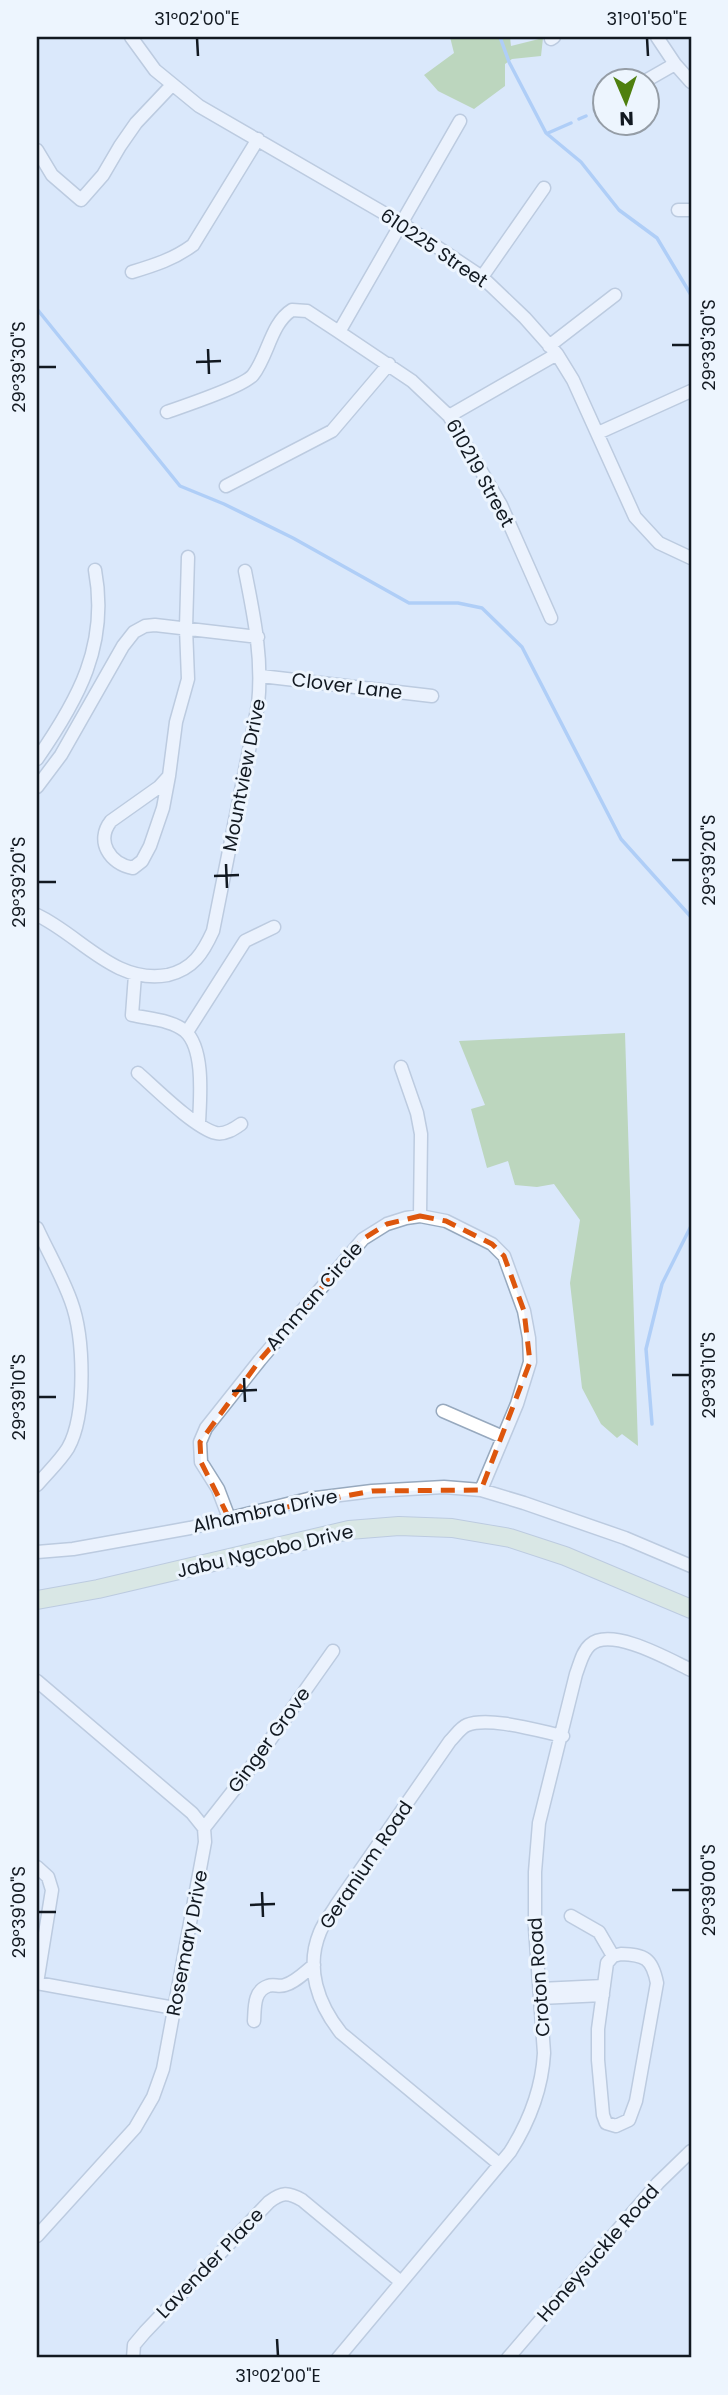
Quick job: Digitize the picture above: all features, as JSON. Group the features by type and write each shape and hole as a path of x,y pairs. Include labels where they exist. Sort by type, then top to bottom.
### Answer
{"main road":[{"name":"Jabu Ngcobo Drive","path":"37,1600 98,1589 349,1530 399,1526 452,1528 510,1538 565,1556 691,1609"}],"street":[{"name":"610225 Street","path":"131,37 155,70 171,86 199,106 402,224 482,276 553,350 573,380 635,517 659,543 691,558"},
{"path":"657,37 691,82"},
{"path":"662,71 675,64"},
{"path":"37,150 52,175 81,200 103,175 136,123 171,86"},
{"path":"339,332 460,121"},
{"path":"132,272 179,256 193,245 258,139"},
{"path":"482,276 544,188"},
{"path":"677,209 691,210"},
{"path":"449,416 553,350 615,295"},
{"name":"610219 Street","path":"167,412 250,378 271,343 280,321 292,310 307,311 412,381 449,416 501,505 551,618"},
{"path":"226,486 332,431 389,364"},
{"path":"598,433 691,391"},
{"path":"170,776 111,821 105,829 103,840 106,849 113,859 123,866 133,868 142,861 150,846 170,776 176,722 188,679 188,557"},
{"path":"37,759 70,710 89,664 99,609 95,570"},
{"name":"Mountview Drive","path":"37,915 110,963 135,975 159,976 180,972 204,951 213,931 258,705 261,676 258,637 245,571"},
{"path":"37,787 61,755 104,678 134,632 145,626 155,625 258,637"},
{"name":"Clover Lane","path":"261,676 432,695"},
{"path":"187,1032 245,941 274,927"},
{"path":"135,975 132,1015 172,1023 187,1032 199,1065 199,1123"},
{"path":"401,1067 417,1113 421,1134 420,1216"},
{"path":"138,1073 178,1108 219,1134 242,1124"},
{"name":"Amman Circle","path":"229,1518 218,1489 201,1462 200,1442 206,1428 363,1239 387,1224 420,1216 446,1221 492,1244 504,1256 524,1311 530,1362 517,1404 481,1490"},
{"path":"37,1228 72,1302 79,1334 81,1406 76,1429 67,1449 37,1485"},
{"path":"443,1411 503,1437"},
{"name":"Alhambra Drive","path":"37,1552 99,1544 308,1499 372,1491 444,1487 481,1490 625,1538 691,1566"},
{"name":"Croton Road","path":"338,2358 523,2132 543,2073 544,2053 535,1928 535,1871 539,1823 584,1651 592,1642 607,1639 625,1641 691,1670"},
{"name":"Ginger Grove","path":"204,1828 334,1651"},
{"path":"37,1681 192,1812 204,1828"},
{"name":"Geranium Road","path":"499,2164 341,2033 326,2014 314,1975 314,1954 321,1930 337,1904 450,1741 463,1727 476,1722 563,1736"},
{"name":"Rosemary Drive","path":"37,2236 135,2128 153,2097 163,2069 203,1858 204,1828"},
{"path":"37,1867 48,1877 52,1890 37,1983 174,2008"},
{"path":"571,1916 599,1932 613,1956"},
{"path":"637,1955 648,1960 654,1969 657,1983 636,2101 629,2120 616,2126 607,2123 603,2115 598,2060 603,1991 607,1963 613,1956 637,1955"},
{"path":"254,2021 256,1996 264,1988 284,1986 314,1965"},
{"path":"540,1994 603,1991"},
{"name":"Honeysuckle Road","path":"508,2358 658,2183 691,2151"},
{"name":"Lavender Place","path":"132,2358 134,2345 145,2332 280,2193 291,2194 302,2200 401,2282"}],"highlighted area":[{"path":"420,1216 446,1221 492,1244 504,1256 524,1311 530,1362 481,1490 372,1491 229,1518 201,1462 200,1442 260,1360 363,1239 387,1224"}],"green space":[{"path":"450,37 510,37 511,46 543,38 541,56 512,59 505,64 505,86 474,109 438,91 424,75 454,53"},
{"path":"625,1033 638,1446 622,1434 617,1438 601,1424 582,1388 570,1283 580,1220 554,1184 537,1187 515,1185 508,1161 487,1168 471,1109 485,1105 459,1041"}],"waterway":[{"path":"500,37 509,62 546,133 581,162 619,210 657,238 691,295"},
{"path":"579,119 586,116"},
{"path":"548,133 571,123"},
{"path":"37,309 180,486 293,538 409,603 458,603 482,608 522,647 621,839 691,917"},
{"path":"652,1424 646,1349 662,1284 691,1226"}]}
